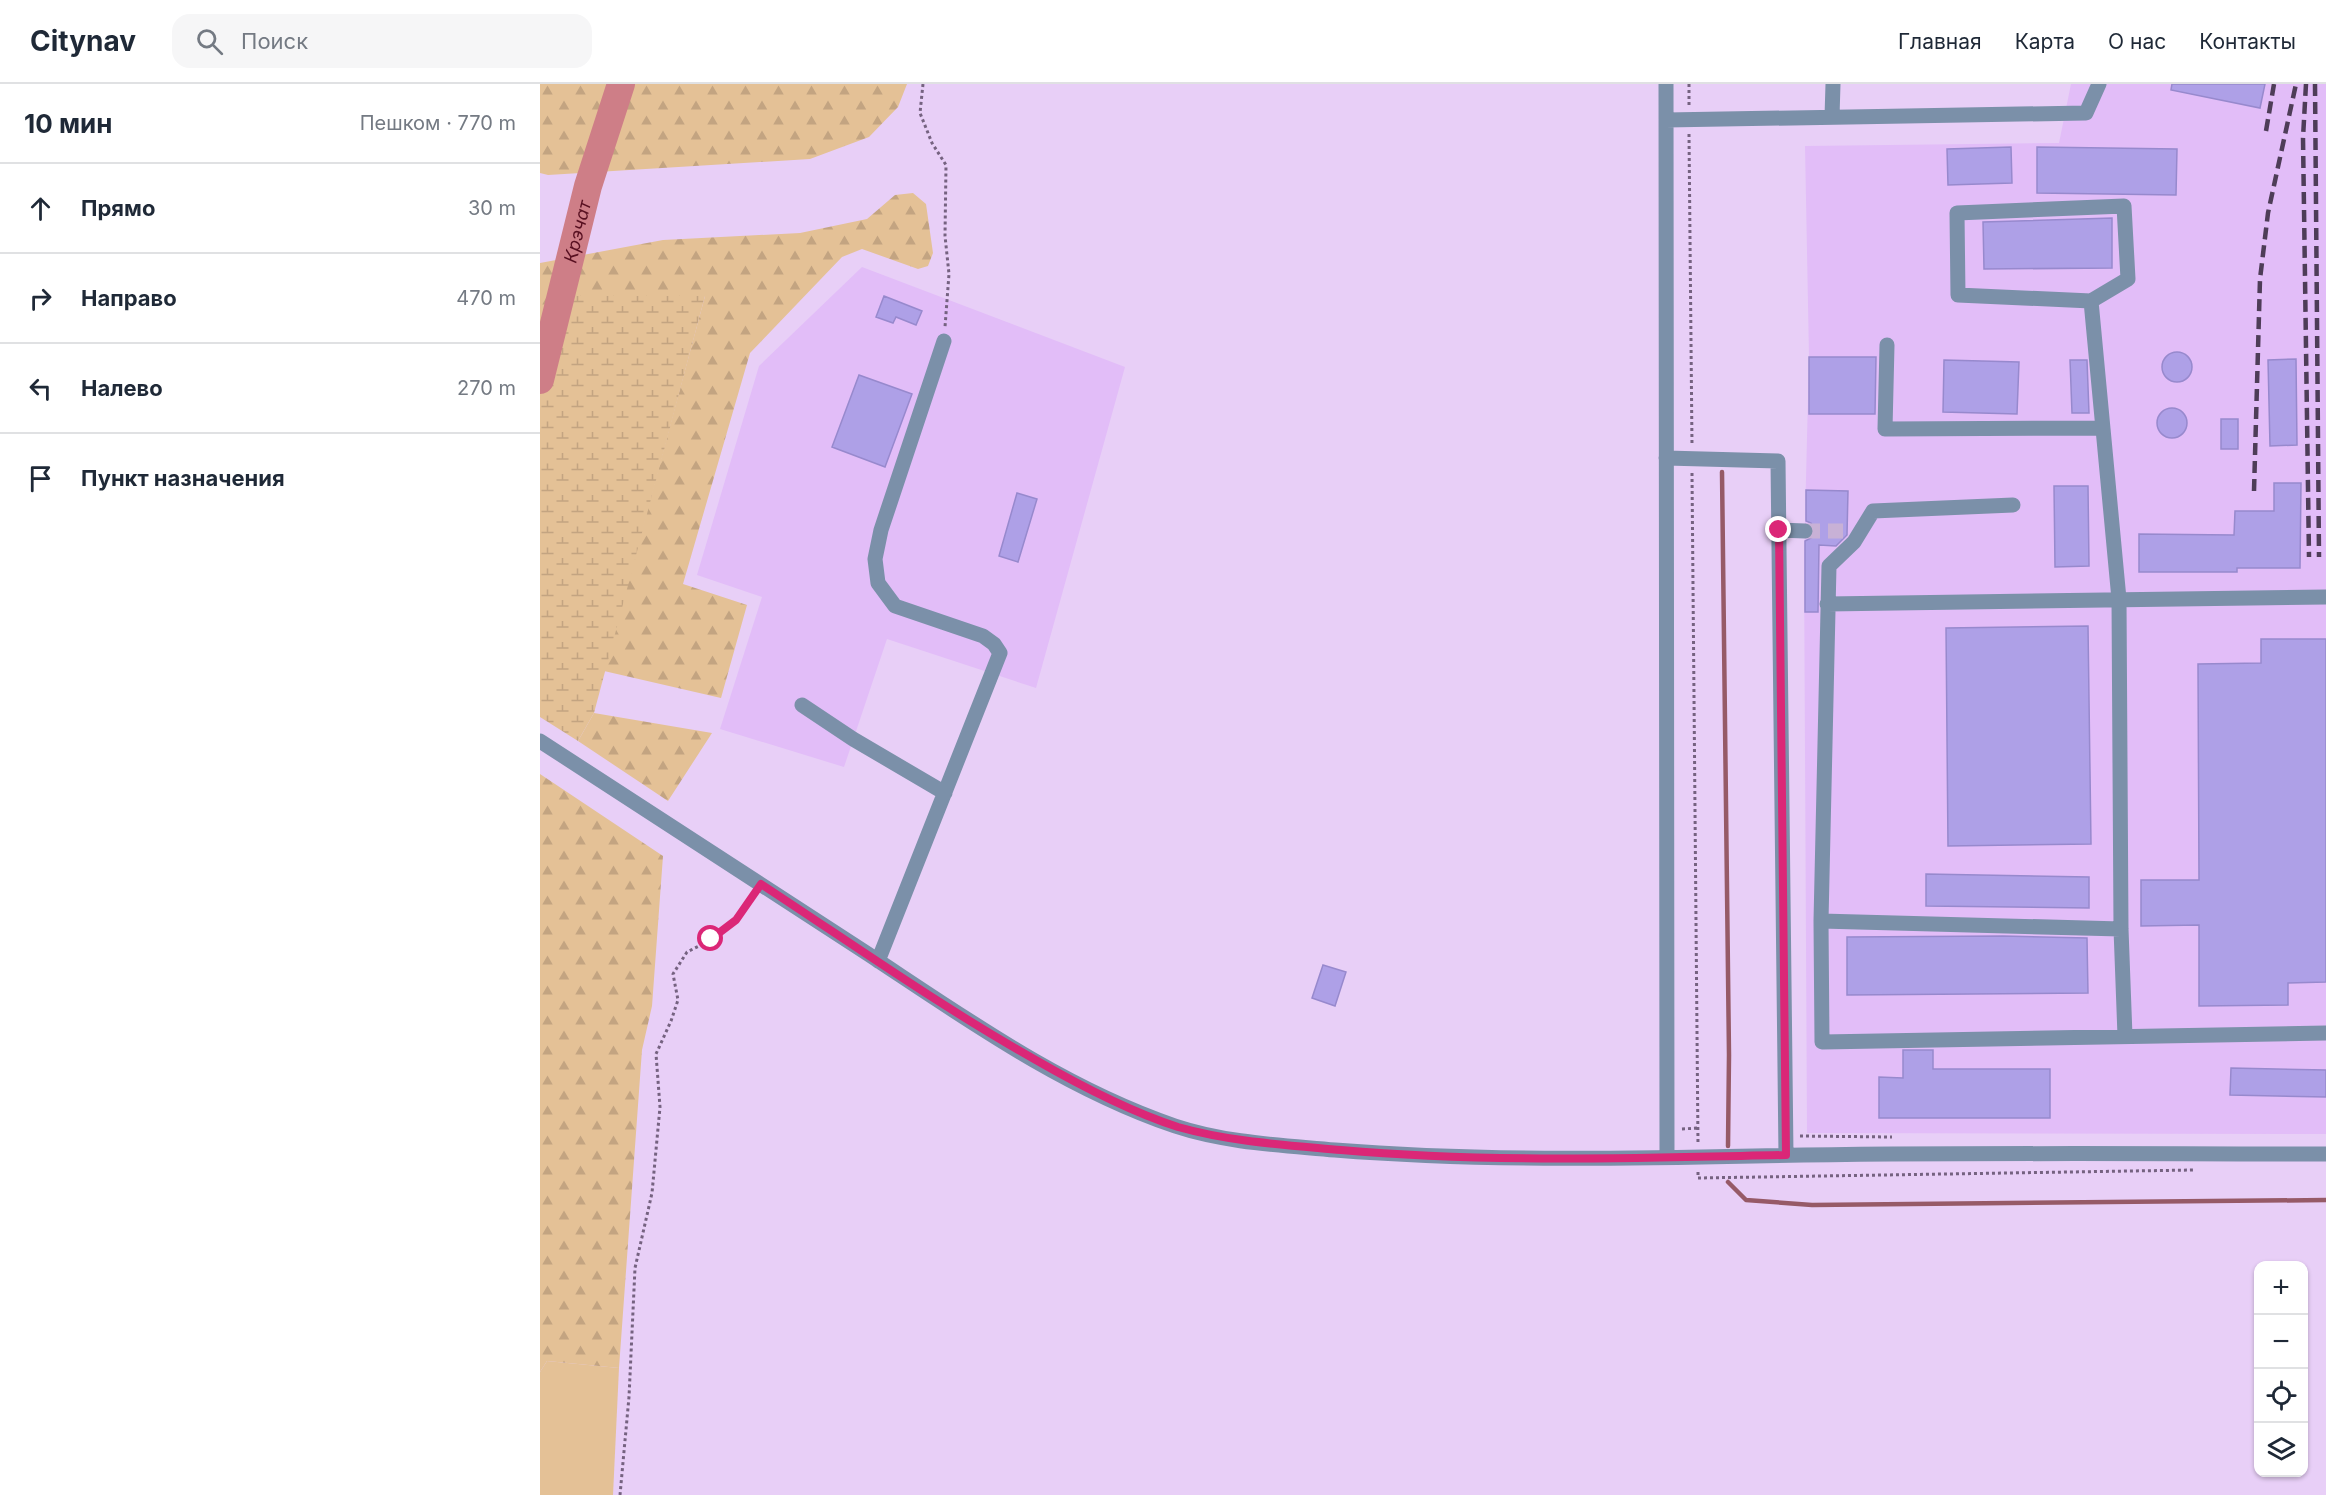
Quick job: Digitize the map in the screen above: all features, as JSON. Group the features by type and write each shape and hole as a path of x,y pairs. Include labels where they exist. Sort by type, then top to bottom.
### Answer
{"street":[{"path":"1666,84 1667,1157"},
{"path":"1832,117 1833,84"},
{"path":"1666,120 2086,113 2099,84"},
{"path":"2124,206 2128,279 2091,301 1958,295 1957,213 2124,206"},
{"path":"2091,301 2119,599 2121,929 2125,1036"},
{"path":"878,961 999,653 994,644 983,636 895,606 878,583 875,559 881,530 944,341"},
{"path":"1887,345 1885,429 2103,428"},
{"path":"1666,458 1778,461 1786,1155"},
{"path":"2013,505 1873,511 1854,531 1854,542 1829,566 1821,921 1822,1042 2326,1033"},
{"path":"1779,530 1805,531"},
{"path":"1827,604 2326,597"},
{"path":"802,705 853,739 945,793"},
{"path":"540,741 984,1031 1073,1081 1176,1126 1209,1135 1268,1144 1408,1156 1572,1159 1786,1155 2326,1154"},
{"path":"1821,921 2121,929"}],"path":[{"path":"923,84 920,113 932,143 946,165 945,236 949,274 944,341"},
{"path":"1689,84 1698,1128"},
{"path":"620,1495 629,1397 635,1268 652,1193 660,1107 656,1054 678,1000 673,974 687,952 711,939 736,920 761,884"},
{"path":"1797,1134 1805,1137 1899,1137"},
{"path":"1765,1177 2195,1170"}],"shaded area":[{"path":"2071,84 2326,84 2326,1134 1807,1133 1804,560 1809,357 1805,146 2059,143"},
{"path":"862,267 1125,367 1036,688 887,639 844,767 720,729 762,597 697,575 759,366"}],"green space":[{"path":"540,84 907,84 898,107 869,137 810,159 548,175 540,173"},
{"path":"913,193 926,204 933,253 928,266 918,269 862,249 842,257 750,353 683,584 747,605 721,698 604,671 705,296 550,296 540,324 540,263 663,240 800,233 867,219 895,195"},
{"path":"549,296 705,296 594,713 578,741 540,717 540,324"},
{"path":"594,713 712,733 668,801 578,741"},
{"path":"540,774 663,856 652,1006 642,1050 619,1368 547,1361 540,1372"},
{"path":"547,1361 619,1368 613,1495 540,1495 540,1372"}],"building":[{"path":"2172,84 2265,84 2260,108 2171,90"},
{"path":"2011,147 2012,183 1948,185 1947,149"},
{"path":"2037,147 2177,149 2176,195 2037,193"},
{"path":"2112,218 2112,268 1984,269 1983,222"},
{"path":"884,296 922,311 916,325 896,317 893,323 876,317"},
{"path":"2177,352 2188,356 2192,367 2188,378 2177,382 2166,378 2162,367 2166,356"},
{"path":"1809,357 1876,357 1875,414 1809,414"},
{"path":"2296,359 2297,445 2270,446 2268,360"},
{"path":"1944,360 2019,362 2017,414 1943,412"},
{"path":"2070,360 2087,360 2089,413 2072,413"},
{"path":"859,375 912,394 885,467 832,447"},
{"path":"2172,408 2183,412 2187,423 2183,434 2172,438 2161,434 2157,423 2161,412"},
{"path":"2221,419 2238,419 2238,449 2221,449"},
{"path":"2274,483 2301,483 2300,568 2237,568 2237,572 2139,572 2139,534 2234,535 2235,511 2274,511"},
{"path":"2054,486 2088,486 2089,566 2055,567"},
{"path":"1806,490 1848,491 1847,535 1836,546 1819,545 1818,612 1805,612 1805,541 1813,537 1815,531 1811,523 1806,521"},
{"path":"1017,493 1037,499 1018,562 999,556"},
{"path":"2088,626 2091,844 1948,846 1946,628"},
{"path":"2261,639 2326,639 2326,982 2288,983 2288,1005 2199,1006 2199,925 2141,926 2141,880 2199,880 2198,664 2261,663"},
{"path":"1926,874 2089,877 2089,908 1926,906"},
{"path":"1847,937 2087,938 2088,993 1847,995"},
{"path":"1323,965 1346,972 1335,1006 1312,998"},
{"path":"1903,1050 1933,1050 1933,1069 2050,1069 2050,1118 1879,1118 1879,1077 1903,1078"},
{"path":"2231,1068 2326,1070 2326,1097 2230,1095"}],"waterway":[{"name":"Крэчат","path":"540,380 588,186 621,84"},
{"path":"1722,472 1729,1055 1728,1146"},
{"path":"1728,1182 1746,1200 1812,1205 2326,1200"}],"tunnel":[{"path":"1805,531 1847,531"}],"railway":[{"path":"2266,131 2274,84"},
{"path":"2254,491 2260,279 2268,213 2296,84"},
{"path":"2306,84 2303,138 2309,557"},
{"path":"2315,84 2319,557"}],"route":[{"path":"711,939 736,920 761,884 984,1031 1073,1081 1176,1126 1220,1137 1268,1144 1408,1156 1572,1159 1786,1155 1779,530"}]}
